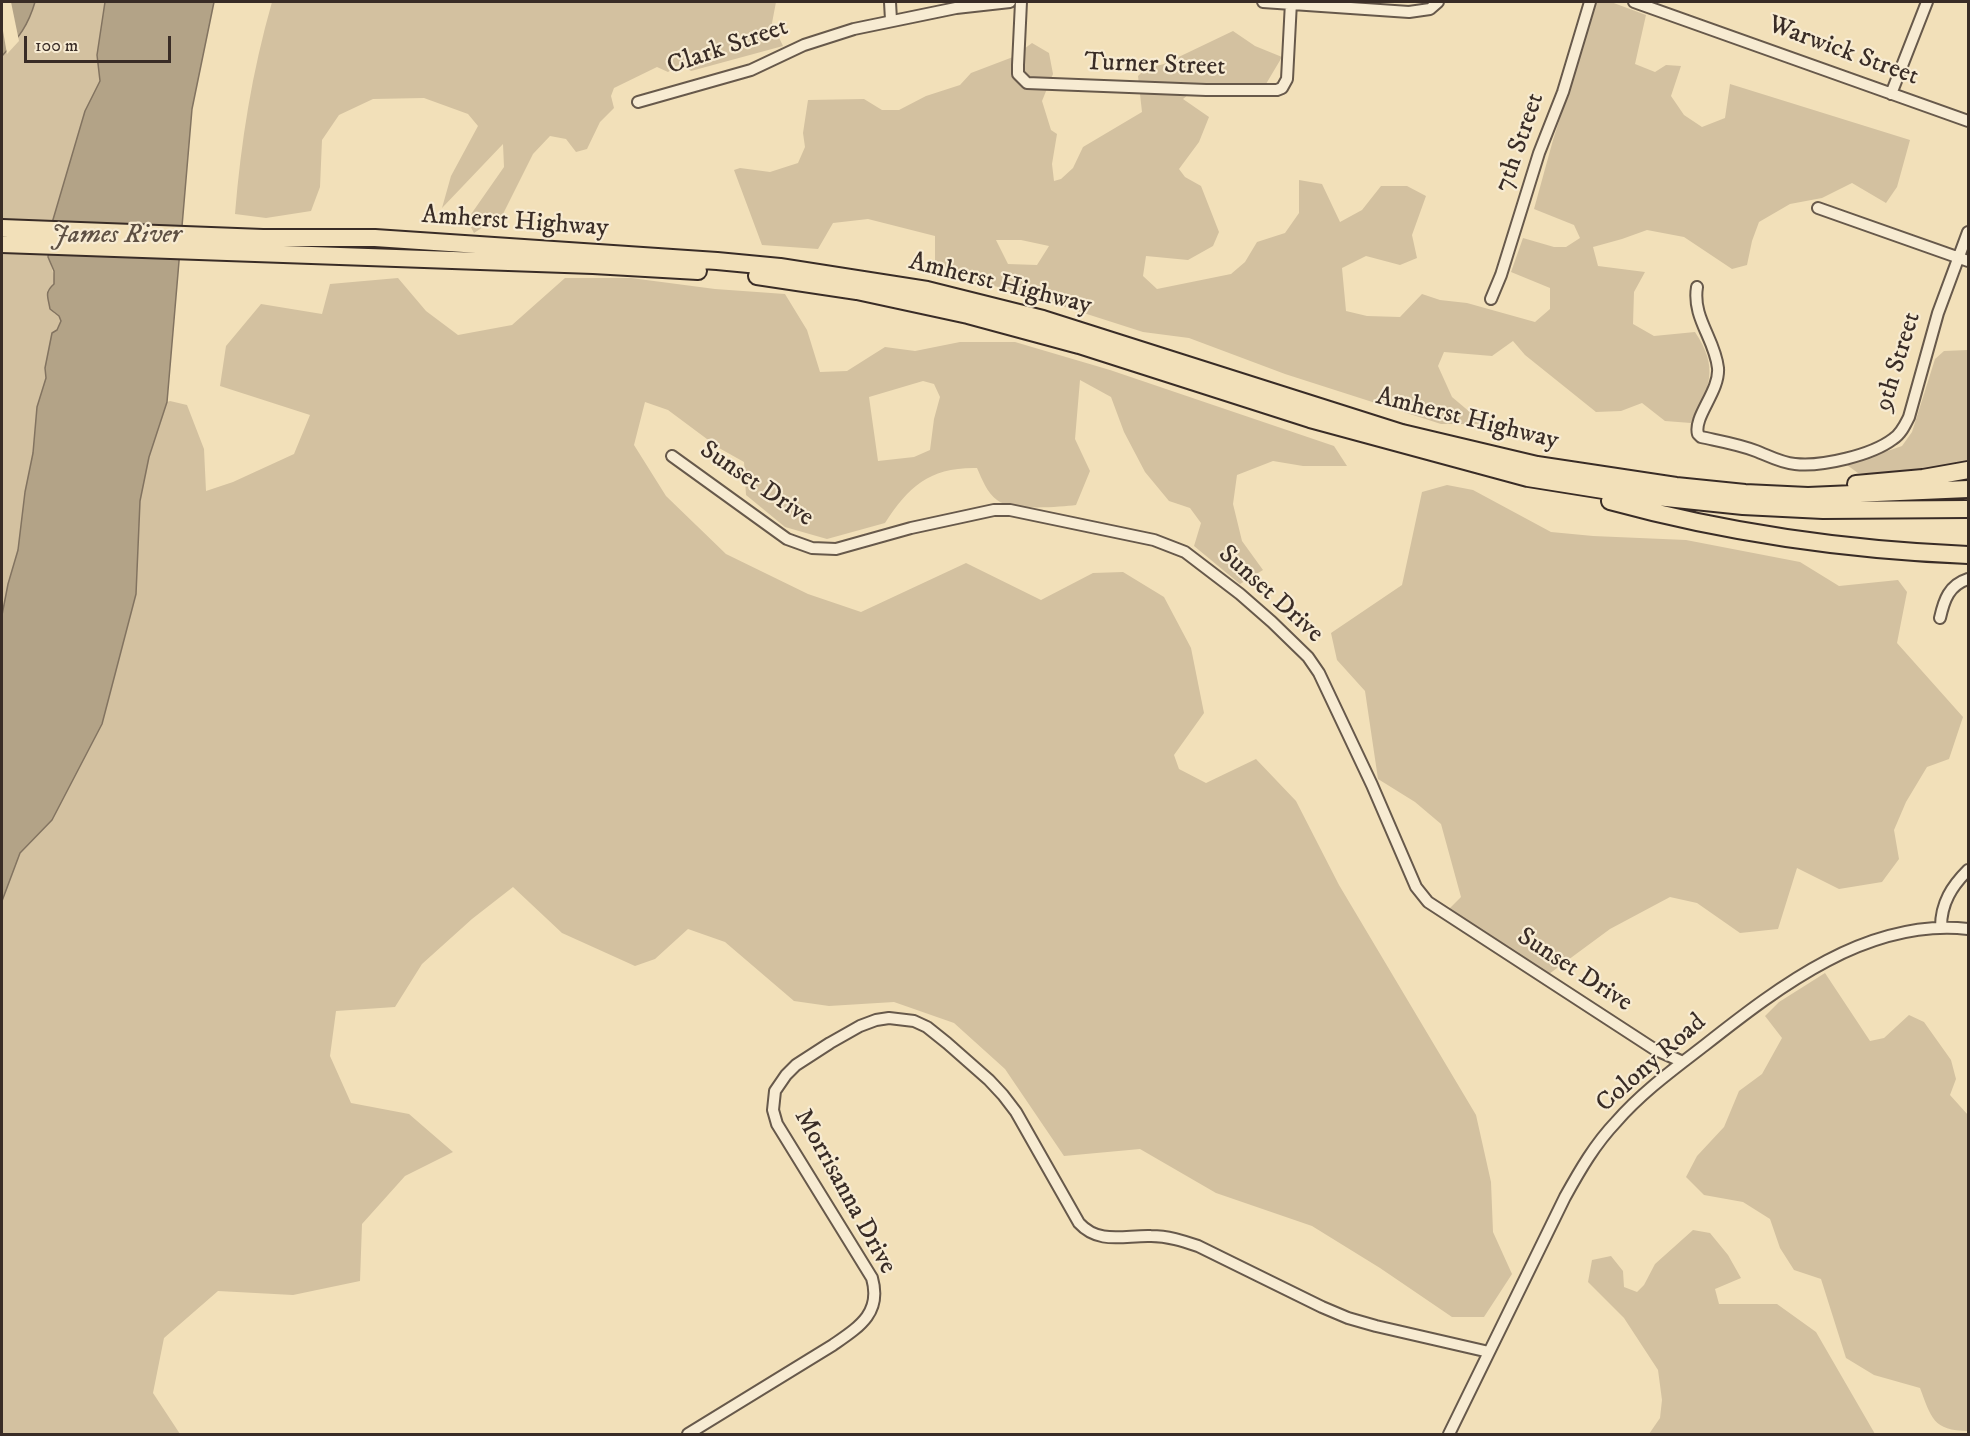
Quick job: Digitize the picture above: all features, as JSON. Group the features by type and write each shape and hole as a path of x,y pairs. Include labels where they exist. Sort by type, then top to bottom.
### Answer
{"highway":[{"name":"Amherst Highway","path":"2,228 262,246 710,271 774,278 857,291 968,315 1079,345 1310,419 1528,478 1628,494 1743,506 1833,510 1968,509"},
{"name":"Amherst Highway","path":"2,244 262,246 375,238 780,267 927,290 1043,319 1354,418 1423,438 1537,465 1676,486 1808,496 1968,489"},
{"path":"1676,486 1825,487 1891,482 1968,470"},
{"path":"1528,478 1655,513 1744,532 1823,544 1968,555"}],"street":[{"path":"890,2 891,20"},
{"name":"Clark Street","path":"638,102 751,70 804,45 854,29 956,8 1010,2"},
{"name":"Turner Street","path":"1021,2 1018,74 1027,83 1206,90 1277,90 1282,88 1287,79 1291,3"},
{"path":"1263,2 1410,12 1430,9 1438,2"},
{"name":"7th Street","path":"1491,299 1501,275 1539,153 1563,92 1590,2"},
{"name":"Warwick Street","path":"1634,2 1968,121"},
{"path":"1891,94 1927,2"},
{"path":"1818,208 1963,260"},
{"name":"9th Street","path":"1697,287 1698,314 1718,368 1715,387 1696,430 1701,437 1755,451 1780,461 1810,465 1868,452 1894,439 1904,427 1909,417 1938,313 1963,260 1968,231"},
{"name":"Sunset Drive","path":"672,456 787,539 812,549 836,549 911,528 994,510 1010,510 1154,540 1185,552 1272,622 1308,657 1319,673 1372,785 1416,888 1428,902 1645,1043 1683,1062"},
{"path":"1940,618 1943,604 1953,586 1968,579"},
{"path":"1941,927 1944,902 1952,888 1968,870"},
{"name":"Colony Road","path":"1449,1434 1560,1207 1583,1165 1615,1122 1650,1089 1757,1004 1808,971 1866,943 1887,937 1941,927 1968,929"},
{"name":"Morrisanna Drive","path":"687,1434 850,1334 869,1315 875,1297 872,1278 777,1124 773,1099 777,1085 796,1065 860,1026 889,1017 914,1021 927,1027 989,1080 1016,1112 1079,1223 1091,1234 1101,1238 1149,1236 1182,1240 1348,1318 1489,1352"}],"shaded area":[{"path":"35,2 105,2 97,55 100,81 85,111 49,250 54,284 47,291 54,313 61,321 45,368 46,378 37,407 33,453 25,492 18,550 2,615 2,56 22,31"},
{"path":"272,2 776,2 772,23 783,46 691,71 680,64 668,72 657,67 614,88 611,96 614,108 600,122 587,149 576,152 566,139 550,136 533,154 503,214 474,233 467,220 504,167 503,144 442,208 451,176 478,126 468,114 424,98 373,99 339,115 322,140 320,187 311,211 266,218 235,214 248,107"},
{"path":"1597,2 1611,2 1646,15 1635,64 1655,72 1666,65 1681,66 1671,96 1684,115 1702,127 1725,118 1730,84 1910,140 1897,187 1886,203 1852,183 1822,198 1790,204 1759,222 1747,265 1732,269 1684,237 1647,230 1593,247 1598,266 1645,272 1634,292 1633,324 1654,336 1695,332 1707,356 1709,378 1703,399 1691,423 1665,421 1642,403 1621,411 1596,412 1525,355 1513,341 1492,356 1444,352 1438,366 1452,397 1484,424 1441,424 1285,374 1189,338 1143,332 1015,291 935,272 935,236 868,219 833,223 818,249 762,245 734,170 740,168 770,172 798,163 805,147 803,133 808,100 864,99 882,110 899,110 926,96 960,85 971,73 1013,57 1032,43 1049,53 1053,74 1042,101 1051,130 1057,134 1052,164 1054,181 1061,179 1073,168 1083,147 1142,112 1138,76 1145,69 1164,64 1233,31 1255,46 1282,57 1266,84 1202,83 1183,99 1209,117 1199,142 1179,169 1185,177 1201,186 1219,232 1213,246 1188,260 1146,256 1143,276 1157,289 1231,274 1245,262 1257,242 1285,233 1299,213 1299,180 1322,184 1340,222 1362,210 1381,186 1407,186 1426,196 1412,235 1417,258 1400,265 1366,256 1342,268 1346,311 1367,316 1400,317 1422,294 1440,300 1467,303 1535,322 1550,309 1550,288 1511,272 1523,238 1554,247 1566,247 1580,238 1574,225 1534,209 1553,140","holes":["996,240 1021,240 1049,246 1037,265 1008,264"]},
{"path":"398,278 426,311 458,335 512,325 565,278 631,278 715,289 785,294 807,330 820,372 847,371 885,347 915,351 960,342 1015,342 1110,370 1334,446 1347,466 1303,466 1273,461 1237,475 1233,504 1242,541 1263,570 1240,584 1194,546 1201,523 1190,508 1169,501 1145,472 1124,432 1111,397 1080,380 1075,439 1090,471 1076,505 1012,506 997,500 990,494 977,468 946,471 922,481 912,489 885,523 827,539 785,527 746,495 744,462 719,448 668,410 645,402 634,445 666,496 726,554 808,594 861,612 966,563 1041,600 1093,573 1123,572 1164,597 1191,648 1204,713 1174,755 1179,769 1206,783 1256,759 1296,801 1339,885 1476,1115 1491,1182 1493,1232 1512,1274 1484,1317 1452,1317 1380,1268 1312,1226 1216,1193 1140,1149 1064,1156 1005,1069 954,1023 894,1002 829,1006 794,1001 725,942 688,929 655,959 635,966 562,933 513,887 472,919 422,964 395,1007 336,1011 330,1056 351,1103 409,1114 453,1152 405,1176 362,1224 360,1281 293,1295 218,1291 164,1338 153,1393 180,1434 2,1434 2,901 20,853 52,820 102,724 136,594 140,501 149,457 167,402 187,405 204,449 206,491 233,482 294,454 310,415 220,386 226,346 261,304 322,314 330,284","holes":["923,381 934,384 940,397 934,419 930,450 914,457 878,461 869,397"]},
{"path":"1968,350 1968,463 1905,473 1858,473 1847,465 1902,446 1912,432 1935,359 1944,351"},
{"path":"1447,485 1473,490 1551,532 1686,540 1800,562 1839,586 1898,580 1907,592 1897,643 1963,717 1949,759 1927,767 1906,802 1894,830 1899,859 1882,882 1839,889 1797,868 1778,929 1740,933 1697,903 1670,897 1610,929 1549,974 1447,911 1461,897 1441,824 1415,802 1378,779 1365,691 1337,660 1331,633 1402,585 1422,492"},
{"path":"1825,973 1870,1041 1884,1038 1909,1015 1924,1022 1951,1060 1956,1079 1950,1095 1968,1115 1968,1431 1940,1425 1927,1407 1920,1388 1874,1375 1846,1358 1821,1279 1794,1270 1780,1248 1770,1219 1743,1202 1704,1195 1686,1177 1697,1156 1724,1127 1739,1091 1762,1074 1782,1038 1765,1016 1779,1002"},
{"path":"1693,1230 1710,1233 1728,1255 1741,1278 1715,1289 1719,1304 1777,1304 1816,1332 1875,1434 1649,1434 1660,1418 1662,1400 1658,1370 1624,1318 1588,1282 1592,1260 1611,1256 1623,1271 1624,1287 1637,1292 1644,1285 1655,1264"}],"water":[{"path":"2,2 35,2 22,31 2,56"},
{"name":"James River","path":"105,2 214,2 192,109 167,402 149,457 140,501 136,594 102,724 52,820 20,853 2,901 2,615 18,550 25,492 33,453 37,407 46,378 45,368 52,333 57,330 61,321 59,316 50,309 48,298 48,292 54,284 54,271 48,257 52,223 85,111 100,81 97,55"}],"pier":[{"path":"2,2 11,2 19,41 7,54 2,25"}]}
